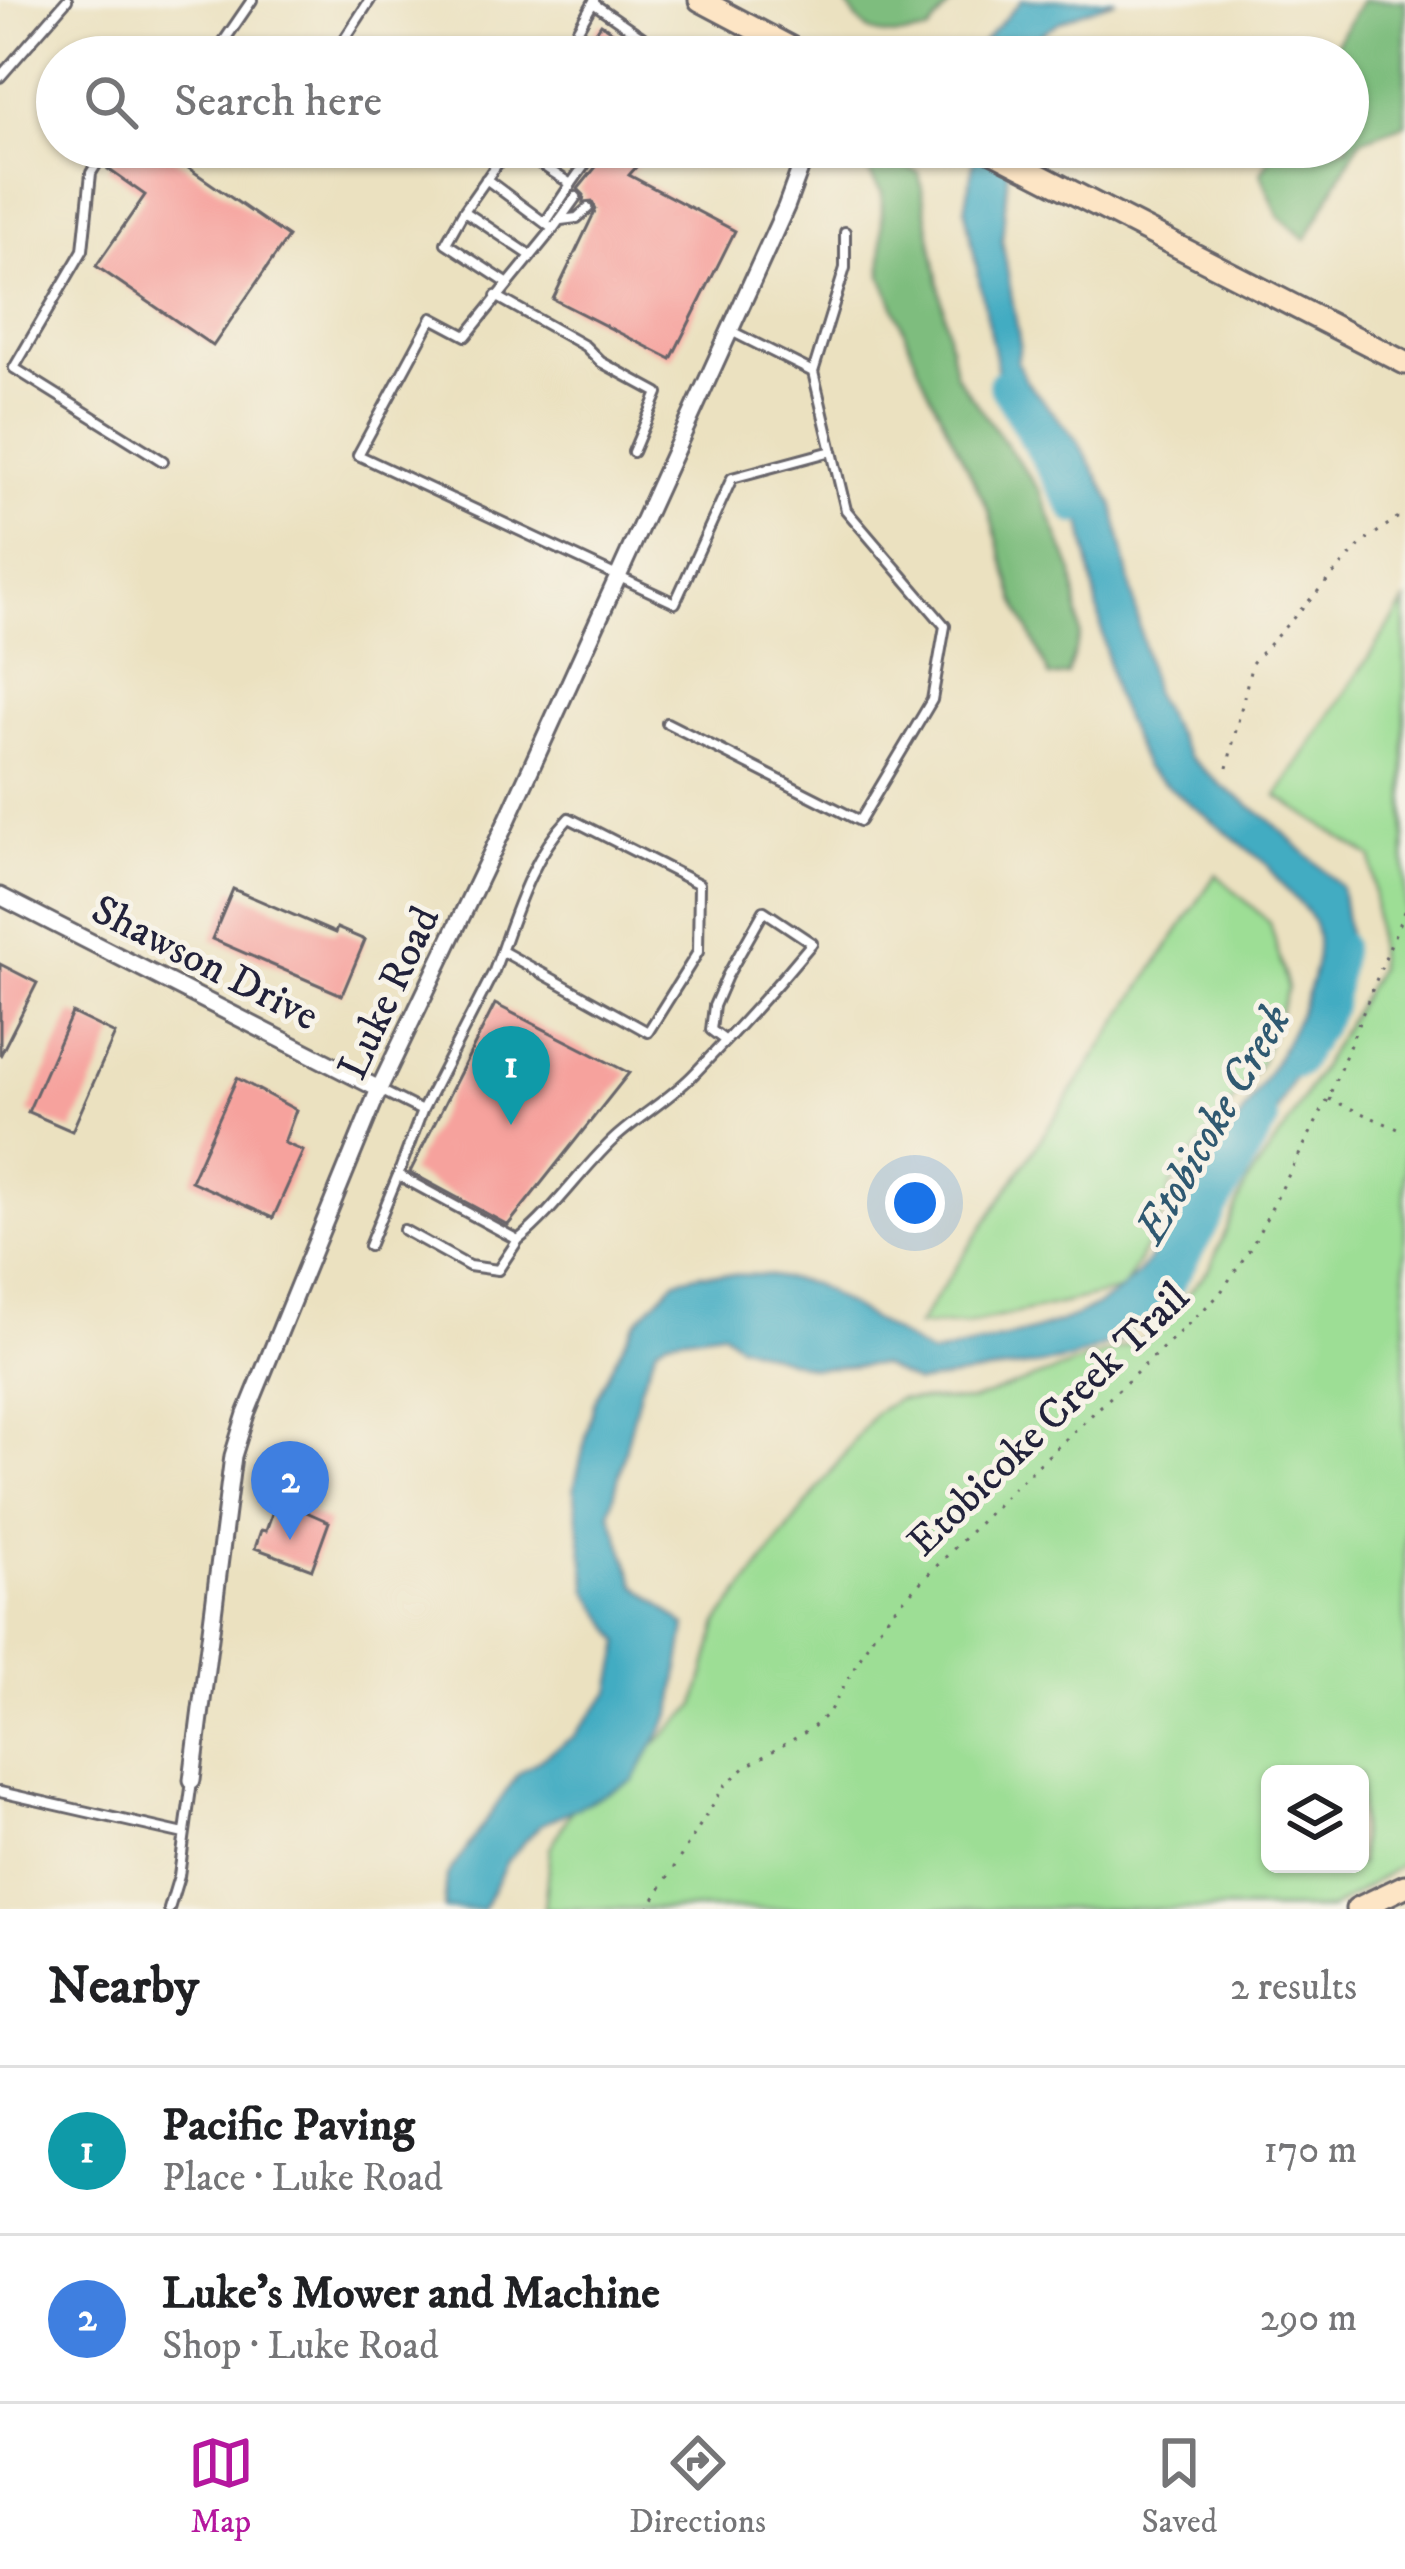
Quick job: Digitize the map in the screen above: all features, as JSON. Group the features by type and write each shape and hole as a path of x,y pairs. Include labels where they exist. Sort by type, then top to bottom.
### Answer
{"street":[{"path":"700,0 764,36"},
{"name":"Luke Road","path":"192,1780 233,1456 246,1414 379,1089 619,576 799,168"},
{"path":"1025,168 1405,363"},
{"name":"Shawson Drive","path":"0,896 379,1089"},
{"path":"1357,1909 1405,1886"}],"lane":[{"path":"0,77 67,0"},
{"path":"227,36 252,0"},
{"path":"347,36 370,0"},
{"path":"574,36 592,4 640,36"},
{"path":"94,168 83,250 14,368 163,461"},
{"path":"495,168 446,243 507,283"},
{"path":"545,168 571,184"},
{"path":"582,168 530,255 466,336 432,318 358,454 675,603 732,478 832,451"},
{"path":"486,179 549,226"},
{"path":"561,220 576,196"},
{"path":"549,226 578,218 588,208"},
{"path":"464,211 530,255"},
{"path":"667,722 860,821 932,700 945,626 846,510 813,372 845,268 845,232"},
{"path":"496,296 658,394 633,452"},
{"path":"730,331 813,372"},
{"path":"370,1246 422,1111 452,1060 538,857 568,818 699,884 698,952 648,1032 502,950"},
{"path":"404,1230 469,1266 498,1270 518,1240 547,1216 614,1139 693,1075 812,943 764,910 714,1006 711,1030 723,1039"},
{"path":"379,1089 422,1111"},
{"path":"398,1175 518,1240"},
{"name":"Luke Road","path":"169,1909 179,1876 192,1780"},
{"path":"0,1792 184,1834"}],"path":[{"path":"1227,768 1252,663 1362,543 1397,518 1405,518"},
{"name":"Etobicoke Creek Trail","path":"648,1909 724,1786 829,1712 860,1656 896,1607 1001,1500 1219,1295 1252,1246 1328,1099 1405,909"},
{"path":"1328,1099 1405,1132"}],"green space":[{"path":"845,0 965,0 950,5 928,32 889,36 861,24"},
{"path":"1362,0 1405,0 1405,124 1369,137 1369,36 1341,36"},
{"path":"866,168 909,168 919,173 955,374 1040,491 1073,573 1080,635 1067,675 1050,677 1015,600 989,511 926,385 882,276 882,193"},
{"path":"1264,168 1345,168 1306,240 1278,215 1261,173"},
{"path":"1405,602 1405,1862 1331,1909 544,1909 550,1848 572,1809 621,1777 696,1705 718,1623 875,1413 898,1399 971,1401 1151,1337 1210,1268 1247,1182 1284,1131 1378,969 1372,858 1277,796"},
{"path":"1216,874 1270,923 1288,988 1261,1063 1171,1186 1164,1213 1123,1290 968,1324 917,1326"}],"water":[{"path":"1022,0 1116,0 1075,15 1039,36 989,36"},
{"name":"Etobicoke Creek","path":"972,168 1008,168 1002,240 1020,345 1017,362 1026,381 1077,440 1113,503 1154,695 1188,756 1270,820 1341,887 1349,942 1315,1036 1277,1111 1212,1197 1176,1275 1122,1339 1069,1360 916,1383 880,1365 813,1368 738,1344 722,1331 667,1339 657,1346 641,1386 610,1512 636,1585 686,1626 672,1713 633,1781 540,1825 507,1861 483,1909 444,1909 447,1876 519,1773 573,1737 611,1691 621,1642 588,1591 574,1489 594,1403 636,1322 676,1280 700,1274 767,1275 813,1284 931,1355 1069,1319 1128,1284 1150,1258 1166,1226 1262,1083 1305,999 1316,962 1316,931 1308,914 1268,865 1145,768 1114,694 1081,521 1065,501 1039,434 1011,407 1000,382 965,210"}],"building":[{"path":"601,24 618,36 593,36"},
{"path":"188,168 288,237 213,346 96,266 145,195 108,169"},
{"path":"595,168 635,168 629,175 735,231 671,359 553,299 596,209 592,201 583,202 578,189"},
{"path":"233,889 335,933 337,928 365,940 342,995 212,939"},
{"path":"0,964 37,983 0,1056"},
{"path":"495,1004 629,1073 508,1225 410,1172"},
{"path":"72,1013 115,1034 72,1131 28,1112"},
{"path":"237,1078 296,1110 284,1143 303,1151 273,1218 191,1181"},
{"path":"277,1499 329,1522 312,1569 255,1548"}],"waterway":[{"name":"Etobicoke Creek","path":"1003,384 1075,509"},
{"name":"Etobicoke Creek","path":"1297,1063 1330,1006 1339,946"},
{"name":"Etobicoke Creek","path":"1124,1315 1165,1292 1264,1120"}],"place":[{"name":"Pacific Paving","path":"511,1125"},
{"name":"Luke's Mower and Machine","path":"290,1540"}]}
